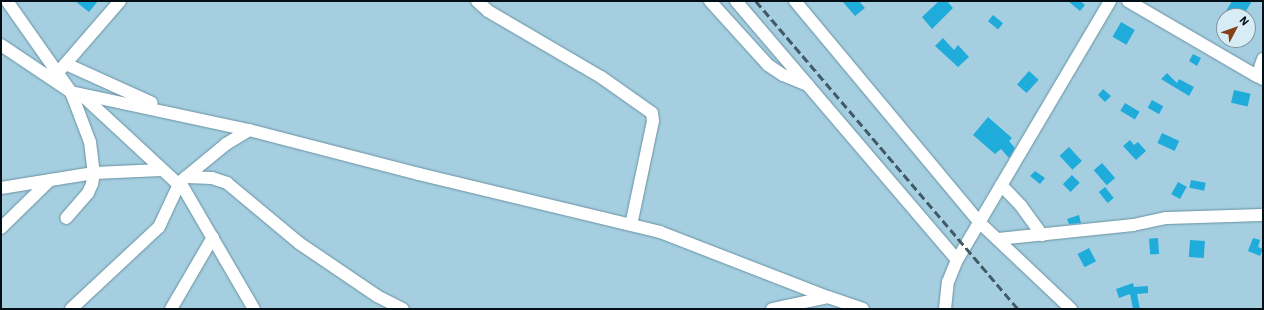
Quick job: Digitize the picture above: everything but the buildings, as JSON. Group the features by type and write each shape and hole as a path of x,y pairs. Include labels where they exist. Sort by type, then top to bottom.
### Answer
{"street":[{"path":"7,1 34,43 62,68 76,94 90,142 94,173 88,193 66,218"},
{"path":"62,68 120,1"},
{"path":"477,1 488,11 601,77 652,113 653,121 631,225"},
{"path":"710,1 768,65 783,75 809,86"},
{"path":"736,1 956,260"},
{"path":"796,1 979,222 1071,309"},
{"path":"945,309 948,282 956,260 1110,1"},
{"path":"1128,1 1260,78 1263,59"},
{"path":"1,45 76,94 161,170 182,182 254,309"},
{"path":"62,68 172,112"},
{"path":"76,94 172,112 249,130 420,174 660,232 863,309"},
{"path":"71,309 159,228 182,182 226,144 249,130"},
{"path":"1,188 94,173 161,170"},
{"path":"182,182 212,178 227,182 299,243 377,296 403,309"},
{"path":"1,228 50,180"},
{"path":"1001,185 1021,206 1042,235"},
{"path":"998,239 1133,225 1166,218 1263,215"},
{"path":"171,309 213,237"},
{"path":"772,309 828,297"}],"railway":[{"path":"756,1 1018,309"}]}
